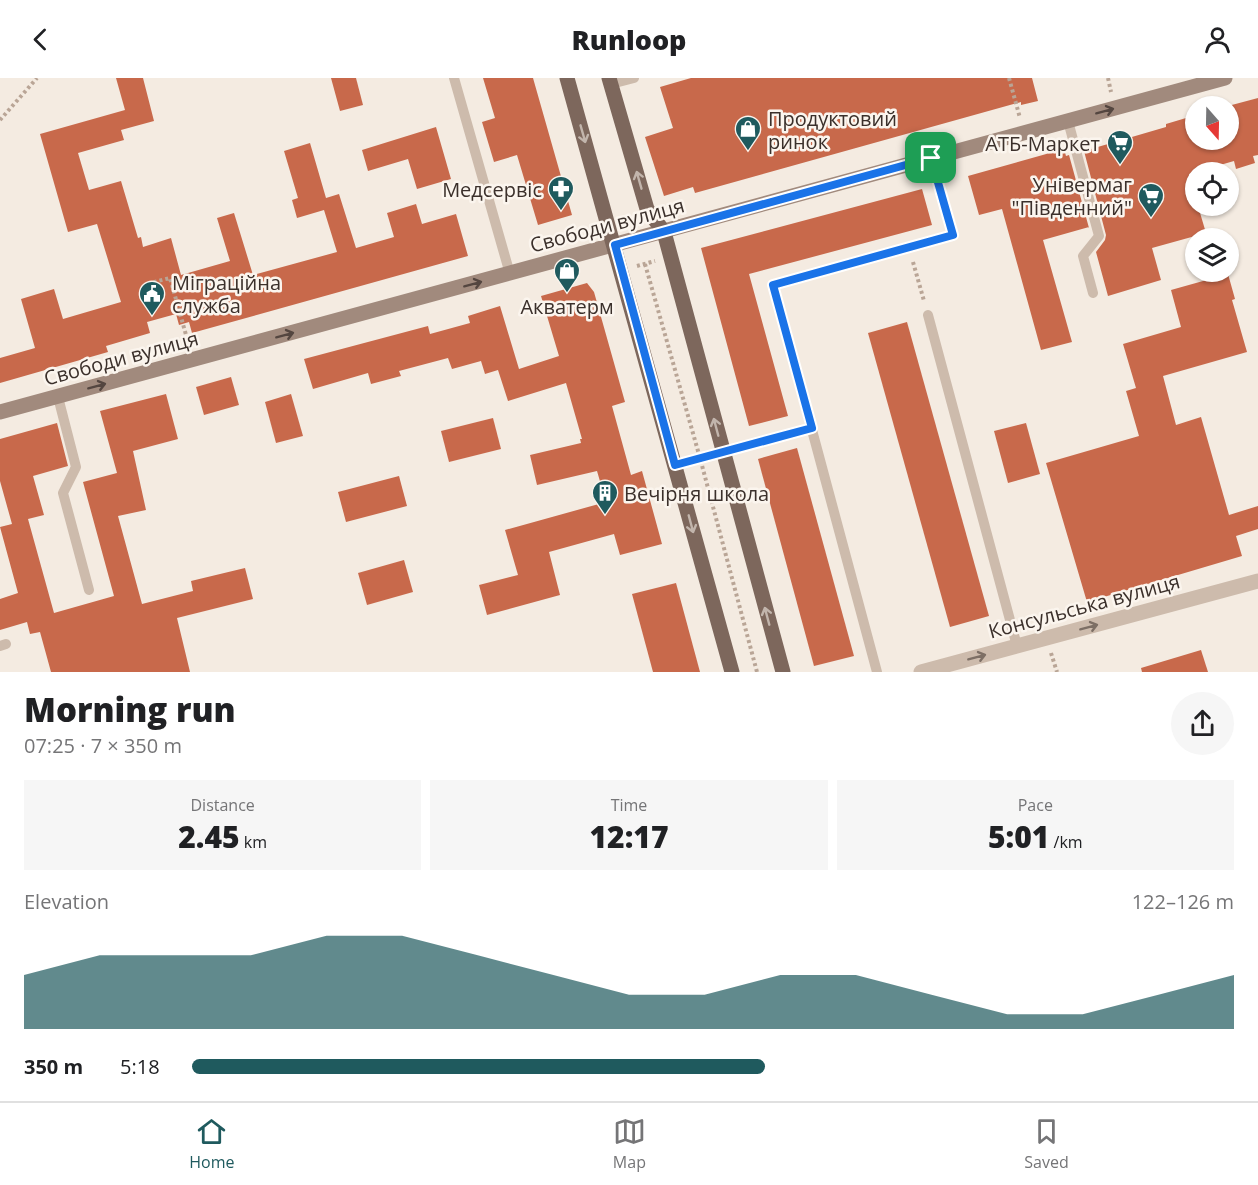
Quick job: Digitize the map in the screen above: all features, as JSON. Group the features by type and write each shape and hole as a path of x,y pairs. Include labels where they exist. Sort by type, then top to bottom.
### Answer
{"main road":[{"path":"567,78 732,672"},
{"name":"Свободи вулиця","path":"0,412 1225,78"},
{"path":"610,81 647,209 664,232 783,672"}],"street":[{"name":"Консульська вулиця","path":"921,672 1258,581"}],"lane":[{"path":"454,78 510,274"},
{"path":"610,81 634,78"},
{"path":"1068,121 1099,236 1083,256 1093,293"},
{"path":"878,672 773,285 953,235 931,158"},
{"path":"928,315 1017,646"},
{"path":"58,397 76,467 63,493 89,590"},
{"path":"723,452 812,428"}],"path":[{"path":"0,120 36,78"},
{"path":"1009,78 1024,133"},
{"path":"908,247 928,315"},
{"path":"622,271 670,257"},
{"path":"645,264 757,672"},
{"path":"152,291 150,283 170,278 194,360"},
{"path":"675,465 723,452"}],"building":[{"path":"116,78 143,78 154,121 121,130 124,140 78,153 89,190 121,181 138,238 141,237 143,247 171,238 181,275 230,261 217,218 234,213 253,275 337,252 324,210 297,218 292,200 298,198 284,151 310,143 326,198 339,194 356,248 394,237 387,213 416,204 422,224 456,214 468,256 192,333 189,322 179,325 176,314 147,322 150,333 106,346 108,352 0,383 0,358 35,348 21,299 54,289 63,319 121,302 97,224 68,232 40,134 125,110"},
{"path":"331,78 356,78 363,105 340,111"},
{"path":"483,78 533,78 572,215 538,225 517,155 494,162 482,122 495,118"},
{"name":"Продуктовий ринок","path":"691,78 1032,78 1038,101 1021,105 1021,102 695,193 693,187 664,196 645,137 673,128 660,87"},
{"name":"Універмаг \"Південний\"","path":"1258,98 1258,155 1253,156 1255,163 1239,168 1239,162 1234,161 1185,162 1185,216 1201,216 1205,228 1185,228 1185,239 1152,248 1161,280 1108,296 1096,252 1106,235 1084,151 1166,127 1166,124 1185,118 1185,150 1239,150 1239,103"},
{"path":"436,127 451,179 417,189 408,159 368,171 362,150"},
{"path":"1064,149 1066,156 1069,155 1089,227 1043,240 1072,342 1041,350 1002,209 979,215 968,176"},
{"path":"922,189 932,225 749,274 788,416 749,426 701,248"},
{"path":"1200,282 1230,282 1235,299 1232,300 1247,352 1163,376 1176,425 1201,417 1229,515 1258,506 1258,529 1236,536 1242,556 1087,602 1046,463 1139,436 1126,391 1136,388 1123,344 1181,327 1171,290"},
{"path":"587,283 594,292 625,402 612,406 631,475 642,471 662,544 620,555 614,534 549,552 560,595 487,615 479,585 518,575 505,530 606,502 597,471 537,485 530,455 581,443 580,439 582,439 566,383 508,401 498,370 485,374 481,361 452,369 448,358 399,371 401,376 371,384 368,373 313,389 304,359 428,326 430,334 470,323 468,316 500,306 519,369 559,356 541,296"},
{"path":"907,322 989,616 950,627 868,333"},
{"path":"231,377 239,405 204,415 196,387"},
{"path":"166,394 178,439 133,451 146,510 118,516 142,604 193,591 191,581 245,568 253,599 177,618 190,672 51,672 40,632 30,634 27,622 0,630 0,599 18,593 0,527 12,524 0,481 0,439 57,423 68,466 33,476 44,515 28,519 54,613 114,596 83,482 117,473 100,411"},
{"path":"291,394 303,436 276,443 265,402"},
{"path":"493,418 501,449 449,462 441,431"},
{"path":"1026,423 1040,474 1008,483 994,431"},
{"path":"797,448 854,656 814,666 758,459"},
{"path":"399,476 407,506 346,522 338,492"},
{"path":"404,560 413,592 367,605 358,573"},
{"path":"676,583 700,672 653,672 632,594"},
{"path":"1201,650 1208,672 1142,672 1141,668"}],"place":[{"name":"Продуктовий ринок","path":"748,152"},
{"name":"АТБ-Маркет","path":"1120,166"},
{"name":"Медсервіс","path":"561,212"},
{"name":"Універмаг \"Південний\"","path":"1151,219"},
{"name":"Акватерм","path":"567,294"},
{"name":"Міграційна служба","path":"152,317"},
{"name":"Вечірня школа","path":"605,516"}],"route":[{"path":"931,158 953,235 773,285 812,428 675,465 615,245 931,158"}]}
